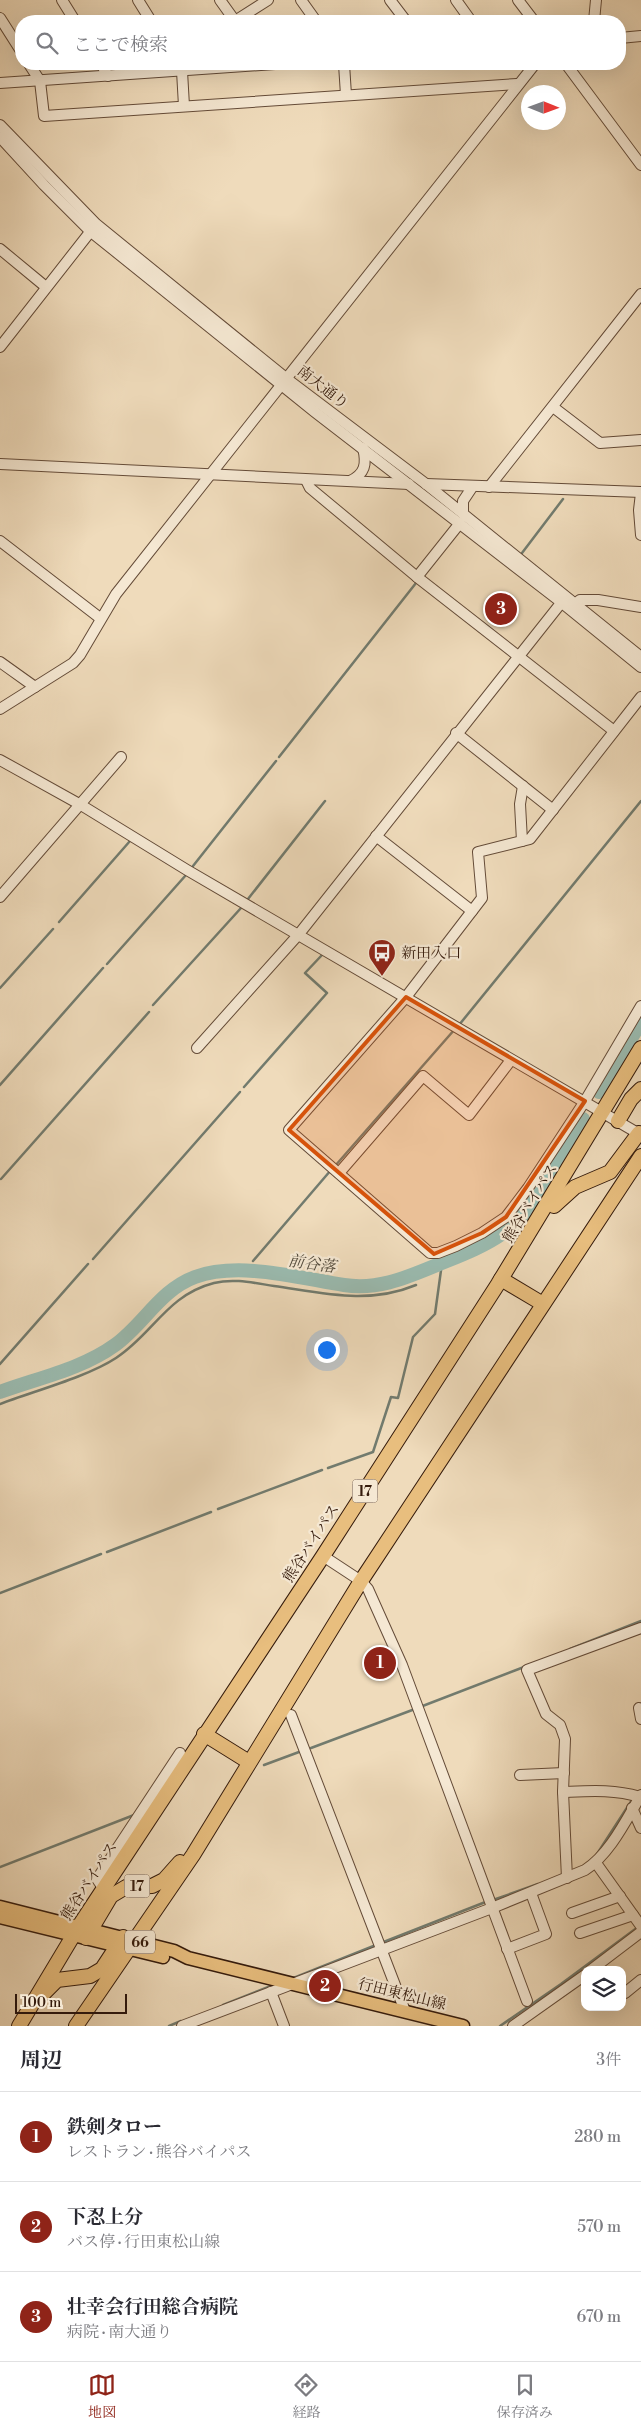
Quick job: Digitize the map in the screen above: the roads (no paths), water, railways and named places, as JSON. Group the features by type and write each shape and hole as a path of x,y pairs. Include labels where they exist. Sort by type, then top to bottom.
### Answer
{"highway":[{"name":"熊谷バイパス","path":"18,2026 33,1999 83,1932 104,1888 501,1279 604,1112 641,1048"},
{"path":"618,1121 631,1099 641,1089"},
{"path":"530,1233 566,1194 575,1187 610,1172 640,1134"},
{"name":"17","path":"76,2026 127,1943 193,1855 361,1581 641,1156"},
{"path":"501,1279 543,1304"},
{"path":"204,1734 249,1762"},
{"name":"17","path":"83,1932 111,1896 126,1887 152,1886 164,1880 178,1863 193,1855"},
{"name":"17","path":"33,1999 42,1995 57,1980 90,1976 102,1969 127,1943"}],"main road":[{"name":"行田東松山線","path":"0,1907 83,1932 127,1943 174,1951 188,1958 463,2026"},
{"name":"行田東松山線","path":"0,1917 83,1932"}],"street":[{"path":"62,0 71,15"},
{"path":"138,0 147,15"},
{"path":"220,0 231,15"},
{"path":"244,15 268,0"},
{"path":"301,0 312,15"},
{"path":"390,0 401,15"},
{"path":"456,0 467,15"},
{"path":"518,0 529,15"},
{"path":"595,15 596,0"},
{"path":"0,18 15,42"},
{"path":"626,37 641,36"},
{"path":"33,70 40,81 44,116 517,84"},
{"path":"104,70 108,76"},
{"path":"0,83 108,76 155,70"},
{"path":"179,70 184,106"},
{"path":"344,70 346,95"},
{"path":"0,709 73,663 80,655 100,618 116,594 285,382 529,70"},
{"path":"570,70 641,166"},
{"name":"南大通り","path":"0,125 2,138 93,228 285,382 363,448 409,484 462,519 564,600 641,667"},
{"path":"0,348 93,228"},
{"path":"0,249 46,287"},
{"path":"490,487 641,294"},
{"name":"南大通り","path":"285,382 426,484 462,519"},
{"path":"553,407 600,443 641,440"},
{"path":"349,481 363,472 366,465 363,448"},
{"path":"0,464 306,480 641,492 639,510 641,535"},
{"path":"306,480 310,488 417,576 614,731"},
{"path":"417,576 462,519 463,501 473,486"},
{"path":"0,542 100,618"},
{"path":"196,1048 299,934 456,733 564,600"},
{"name":"南大通り","path":"564,600 575,604 641,657"},
{"path":"575,604 580,600 598,600 641,607"},
{"path":"0,662 35,687"},
{"path":"641,697 530,839 478,852 482,898 406,997 289,1130 430,1253 438,1253 482,1233 506,1217 528,1188 585,1101 641,1006"},
{"path":"456,733 553,810"},
{"path":"0,897 121,756"},
{"path":"0,760 81,804 187,870 640,1134"},
{"path":"522,841 520,804 523,786"},
{"path":"376,836 472,911"},
{"path":"0,883 11,884"},
{"path":"335,1170 423,1076 469,1115 511,1060"},
{"path":"322,1556 361,1581 368,1590 418,1707 527,2001"},
{"path":"567,1875 563,1792 565,1739 560,1726 546,1714 527,1670 641,1630"},
{"path":"639,1708 641,1719"},
{"path":"291,1715 405,2012"},
{"path":"104,1888 97,1879 180,1754"},
{"path":"520,1775 564,1773"},
{"path":"182,2026 382,1949 490,1903 531,1892 596,1863 638,1796 600,1790 563,1792"},
{"path":"632,1808 641,1828"},
{"path":"596,1863 641,1926"},
{"path":"507,1949 546,1934 531,1892"},
{"path":"572,1913 620,1896"},
{"path":"580,1933 633,1915"},
{"path":"596,1966 641,1932"},
{"path":"513,2026 581,1978"},
{"path":"626,1992 641,1980"},
{"path":"271,1992 284,2026"}],"waterway":[{"path":"522,553 563,499"},
{"path":"279,757 416,583"},
{"path":"193,866 276,761"},
{"path":"248,899 325,801"},
{"path":"459,1025 641,801"},
{"path":"59,922 130,841"},
{"path":"107,964 186,875"},
{"path":"153,1005 241,908"},
{"path":"0,988 53,929"},
{"path":"244,1087 327,993 305,973 322,955"},
{"path":"0,1085 103,968"},
{"path":"1,1179 149,1012"},
{"name":"前谷落","path":"599,1092 641,1022"},
{"path":"335,1166 455,1029"},
{"path":"93,1259 240,1092"},
{"name":"前谷落","path":"0,1392 74,1367 102,1353 125,1337 172,1290 195,1277 212,1272 250,1271 269,1272 344,1285 378,1285 400,1279 478,1248 516,1223 527,1210 558,1165 583,1119"},
{"path":"253,1261 331,1170"},
{"path":"328,1468 373,1452 391,1397 398,1398 413,1337 435,1314 442,1263"},
{"path":"0,1364 88,1264"},
{"path":"0,1404 104,1365 129,1348 184,1296 214,1283 244,1282 345,1296 380,1295 416,1285"},
{"path":"218,1509 322,1470"},
{"path":"107,1552 211,1512"},
{"path":"0,1593 101,1554"},
{"path":"570,1649 641,1621"},
{"path":"420,1707 524,1667"},
{"path":"311,1748 415,1709"},
{"path":"264,1765 299,1752"},
{"path":"597,1854 632,1800"},
{"path":"0,1867 134,1815"},
{"path":"493,1900 538,1884"},
{"path":"381,1943 488,1901"},
{"path":"500,2026 638,1927"},
{"path":"291,1979 376,1945"},
{"path":"223,2005 276,1984"},
{"path":"169,2026 181,2021"}],"place":[{"name":"壮幸会行田総合病院","path":"501,609"},
{"name":"新田入口","path":"382,977"},
{"name":"鉄剣タロー","path":"380,1663"},
{"name":"下忍上分","path":"325,1986"}]}
